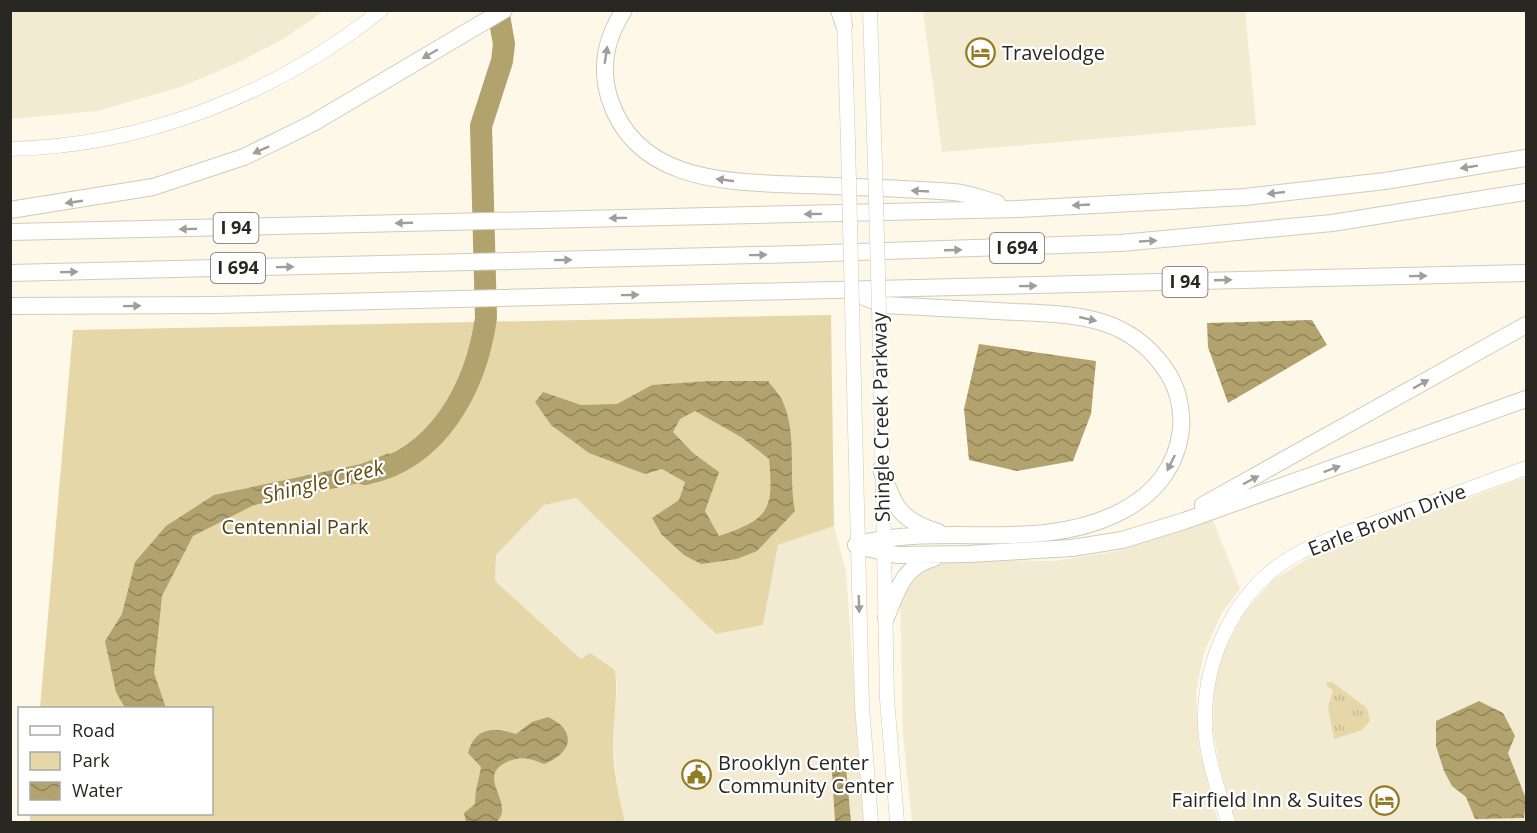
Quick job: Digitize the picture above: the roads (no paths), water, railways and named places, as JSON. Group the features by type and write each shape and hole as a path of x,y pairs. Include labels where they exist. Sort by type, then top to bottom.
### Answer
{"highway":[{"path":"10,210 153,187 244,157 313,123 504,10"},
{"path":"624,10 613,29 605,53 608,92 617,116 629,135 643,149 664,163 690,173 733,182 956,192 1018,209"},
{"name":"I 94","path":"10,232 1018,209 1256,195 1385,181 1527,158"},
{"name":"I 694","path":"10,273 969,249 1172,240 1360,220 1527,192"},
{"name":"I 94","path":"10,306 508,298 1527,273"},
{"path":"843,290 884,304 1063,314 1091,319 1129,332 1152,352 1168,372 1181,411 1180,437 1170,466 1150,492 1120,512 1086,524 1035,534 942,533 912,522 891,499 881,469"},
{"path":"1122,540 1219,497 1526,325"},
{"path":"886,618 900,583 912,567 927,560 968,554 1072,548 1122,540 1195,518 1527,399"},
{"path":"856,545 883,545 984,535"},
{"path":"883,545 968,554"}],"street":[{"path":"10,149 69,145 126,134 222,105 282,76 347,36 381,10"},
{"name":"Shingle Creek Parkway","path":"870,10 888,711 897,822"},
{"name":"Shingle Creek Parkway","path":"842,15 848,142 856,545 862,706 871,822"},
{"name":"Earle Brown Drive","path":"1228,822 1205,728 1206,692 1220,641 1241,605 1262,581 1295,555 1329,540 1527,468"}],"water":[{"path":"1312,320 1327,345 1228,403 1208,347 1207,323"},
{"path":"979,344 1096,361 1091,414 1073,461 1017,471 969,460 964,409"},
{"path":"710,381 768,381 781,397 790,426 795,511 757,551 737,559 701,564 684,555 662,535 652,518 679,500 685,482 662,469 645,474 589,453 551,425 535,402 543,392 581,405 617,404 652,385","holes":["695,411 741,437 769,459 769,501 758,518 719,536 705,511 719,472 693,453 673,432 680,419"]},
{"path":"389,453 398,475 254,505 193,536 162,596 154,673 166,707 124,707 116,692 105,641 122,614 135,562 166,526 214,495 361,464"},
{"path":"1479,701 1503,713 1515,736 1508,753 1526,799 1524,818 1475,819 1466,797 1452,786 1444,771 1436,746 1436,721"},
{"path":"548,717 558,723 567,735 568,742 561,754 544,764 532,759 520,758 500,766 495,773 494,781 502,807 501,815 496,822 466,822 464,813 475,804 481,767 468,753 475,738 486,731 493,730 516,734 532,722"},
{"path":"842,758 846,767 851,822 835,822 832,772"}],"waterway":[{"name":"Shingle Creek","path":"365,474 391,466 414,453 433,436 463,394 481,344 486,318 481,126 502,61 504,44 498,10"}],"place":[{"name":"Travelodge","path":"981,53"},
{"name":"Brooklyn Center Community Center","path":"697,775"},
{"name":"Fairfield Inn & Suites","path":"1384,800"}],"park label":[{"name":"Centennial Park","path":"295,527"}]}
